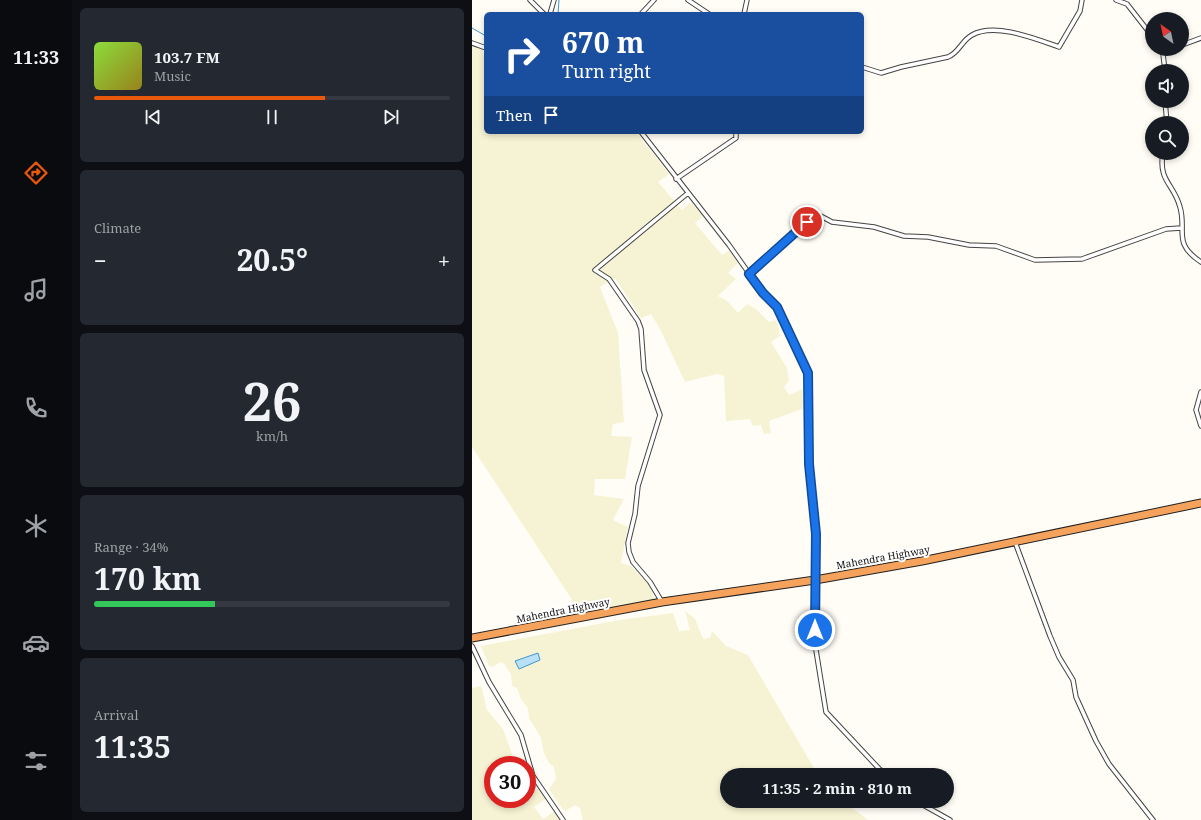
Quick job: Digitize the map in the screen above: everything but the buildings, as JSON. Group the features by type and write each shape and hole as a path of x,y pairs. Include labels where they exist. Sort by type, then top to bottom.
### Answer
{"highway":[{"name":"Mahendra Highway","path":"472,638 662,602 815,580 950,555 1201,503"}],"street":[{"path":"530,0 542,12"},
{"path":"551,12 554,0"},
{"path":"643,12 654,0"},
{"path":"688,0 706,12"},
{"path":"744,12 747,0"},
{"path":"864,68 881,73 948,57 954,55 970,36 980,30 1005,31 1060,46 1080,11 1082,0"},
{"path":"1116,0 1127,4 1145,27"},
{"path":"1189,42 1201,38"},
{"path":"472,43 484,47"},
{"path":"642,134 729,244 763,293 777,307 808,373 809,464 816,534 815,644 826,712 878,768"},
{"path":"676,179 736,138 736,134"},
{"path":"1162,160 1163,174 1181,208 1181,228 1185,246 1190,253 1201,262"},
{"path":"662,602 650,582 633,562 629,552 628,543 635,514 638,486 660,415 644,370 641,329 638,321 609,279 595,270 688,193"},
{"path":"749,274 817,214 832,222 874,227 904,236 928,237 969,245 996,246 1035,260 1082,259 1166,229 1181,228"},
{"path":"1201,392 1196,410 1201,426"},
{"path":"1015,541 1050,636 1059,657 1073,680 1076,697 1096,742 1109,764 1153,820"},
{"path":"472,646 485,676 521,735 532,776 563,820"},
{"path":"929,808 950,820"}],"shaded area":[{"path":"472,44 482,49 484,56 484,134 638,134 669,174 658,182 682,210 691,202 703,216 695,223 722,255 730,250 739,262 728,273 736,279 718,296 727,301 738,313 747,304 756,309 769,322 777,320 780,336 771,342 787,368 789,381 784,387 789,395 803,389 805,408 769,421 771,433 764,434 761,425 753,426 750,419 726,421 724,376 717,374 685,382 661,331 651,314 641,318 615,278 600,287 618,333 624,422 613,424 611,436 632,437 625,479 595,479 594,495 624,499 613,520 628,527 621,563 631,566 650,586 655,601 580,612 472,447"},
{"path":"685,611 695,619 703,639 710,638 712,631 726,646 748,655 814,768 720,768 720,808 852,808 868,820 583,820 580,808 575,805 565,811 562,808 549,789 556,779 554,767 549,763 544,753 541,738 529,718 528,708 521,699 517,688 512,686 511,674 501,662 492,667 489,666 481,646 620,620 673,613 679,631 690,630"},
{"path":"481,686 487,710 503,729 513,756 484,756 484,808 535,808 543,819 555,811 561,820 472,820 472,688"},
{"path":"539,788 546,799 536,806 536,790"}],"water":[{"path":"538,653 540,660 519,669 515,661"}],"waterway":[{"path":"558,12 559,0"},
{"path":"472,28 484,35"}],"route":[{"path":"807,222 749,274 763,293 777,307 788,326 808,373 810,488 816,534 815,630"}]}
